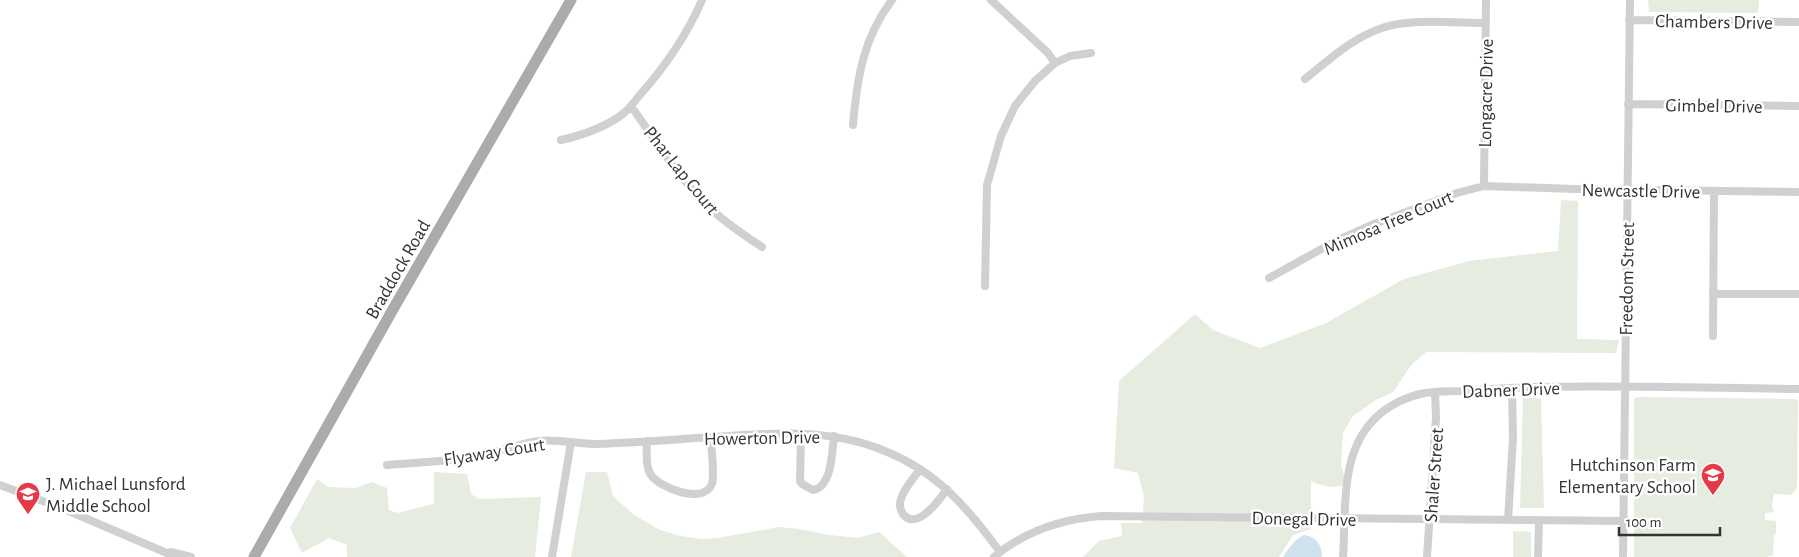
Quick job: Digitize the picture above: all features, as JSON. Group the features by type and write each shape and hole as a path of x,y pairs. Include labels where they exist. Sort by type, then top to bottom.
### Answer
{"main road":[{"name":"Braddock Road","path":"254,557 368,353 571,0"}],"street":[{"path":"560,140 584,134 601,127 624,113 653,80 694,18 702,0"},
{"path":"853,125 858,75 869,41 880,16 892,0"},
{"path":"991,0 1048,53 1055,63"},
{"name":"Longacre Drive","path":"1484,186 1486,0"},
{"name":"Freedom Street","path":"1623,557 1630,0"},
{"name":"Chambers Drive","path":"1630,20 1799,22"},
{"path":"1305,79 1343,48 1383,27 1412,23 1486,22"},
{"path":"985,286 987,185 1001,136 1015,106 1035,81 1055,63 1070,56 1091,53"},
{"name":"Gimbel Drive","path":"1628,104 1799,106"},
{"name":"Phar Lap Court","path":"631,106 663,152 710,208 727,224 762,247"},
{"name":"Newcastle Drive","path":"1484,186 1799,192"},
{"name":"Mimosa Tree Court","path":"1269,278 1336,241 1374,224 1457,193 1484,186"},
{"path":"1713,336 1714,191"},
{"path":"1713,294 1799,294"},
{"name":"Dabner Drive","path":"1343,557 1348,473 1351,460 1361,436 1369,425 1398,402 1435,392 1512,388 1625,386 1799,389"},
{"path":"1508,520 1513,439 1512,388"},
{"name":"Shaler Street","path":"1427,557 1436,418 1435,392"},
{"path":"801,433 800,481 813,490 822,487 827,479 834,436"},
{"name":"Howerton Drive","path":"571,442 596,444 801,433 834,436 862,443 886,451 920,469 947,489 975,517 997,554"},
{"path":"647,441 647,465 652,476 666,485 691,495 697,495 708,490 712,480 711,437"},
{"name":"Flyaway Court","path":"387,465 478,456 519,444 542,441 571,442"},
{"path":"552,557 571,442"},
{"path":"920,469 901,498 900,508 904,515 912,519 924,516 947,489"},
{"path":"0,485 64,509 176,557"},
{"name":"Donegal Drive","path":"997,554 1021,538 1044,527 1081,517 1100,516 1624,522"},
{"path":"1538,557 1539,521"},
{"path":"157,549 191,557"}],"shaded area":[{"path":"1648,0 1759,0 1758,13 1649,12"},
{"path":"1561,200 1578,201 1577,339 1619,340 1616,353 1426,352 1412,364 1393,392 1376,400 1353,416 1343,433 1341,464 1347,485 1320,485 1311,481 1311,529 1293,535 1279,557 1083,557 1099,541 1122,536 1121,523 1142,523 1144,497 1138,473 1114,468 1119,381 1195,314 1213,330 1260,348 1326,323 1404,279 1469,261 1558,251"},
{"path":"1523,397 1541,399 1544,508 1520,508"},
{"name":"Hutchinson Farm Elementary School","path":"1637,397 1798,400 1797,488 1791,495 1774,494 1772,506 1774,512 1765,513 1765,520 1776,521 1773,556 1634,557 1634,399"},
{"path":"434,472 467,474 471,494 479,499 541,497 535,557 347,557 347,545 329,538 302,553 290,528 317,479 328,487 355,488 372,482 387,488 389,510 397,513 434,504"},
{"path":"586,472 607,472 613,496 634,515 660,530 681,536 702,539 717,538 779,527 858,538 879,532 907,557 571,557"},
{"path":"1513,531 1531,532 1531,557 1513,557"}],"water":[{"path":"1304,535 1312,537 1318,542 1322,557 1283,557 1290,547"}],"place":[{"name":"Hutchinson Farm Elementary School","path":"1713,496"},
{"name":"J. Michael Lunsford Middle School","path":"28,515"}]}
